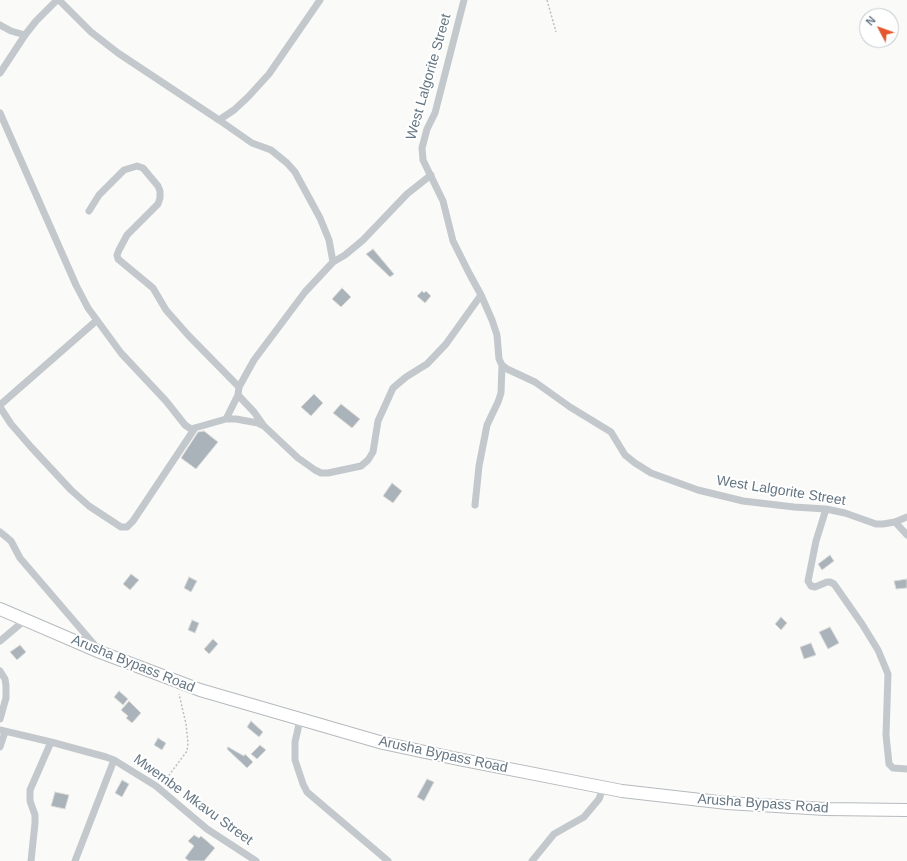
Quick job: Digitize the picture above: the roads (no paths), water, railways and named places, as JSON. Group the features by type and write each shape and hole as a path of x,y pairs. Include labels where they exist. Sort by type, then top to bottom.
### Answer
{"main road":[{"name":"Arusha Bypass Road","path":"0,609 100,652 177,682 300,720 390,744 622,791 727,802 825,809 907,810"}],"street":[{"path":"0,73 25,35 58,0 102,42 219,120 252,144 271,150 279,156 295,172 320,218 329,240 333,262"},
{"path":"219,120 248,97 269,74 320,0"},
{"name":"West Lalgorite Street","path":"464,0 435,113 427,129 422,148 423,160 443,200 453,241 481,295 497,335 499,360 502,365 507,370 535,382 570,407 611,432 625,455 651,473 715,495 743,501 826,509 845,513 876,524 895,522 907,517"},
{"path":"0,25 11,31 25,35"},
{"path":"0,113 76,285 96,321 121,353 166,400 185,425 191,429 226,419 236,419 264,426"},
{"path":"89,211 99,195 124,170 137,166 143,168 158,186 160,198 158,204 127,235 117,255 118,259 153,288 166,310 188,335 239,387"},
{"path":"226,419 238,396 239,387 254,360 306,292 333,262 345,255 363,240 407,194 431,175"},
{"path":"238,396 254,412 264,426 298,458 315,470 321,473 328,473 361,466 368,460 373,452 378,421 393,388 406,377 427,364 446,344 481,295"},
{"path":"96,321 0,406 11,424 31,447 71,490 89,506 121,527 127,527 134,521 195,428"},
{"path":"475,504 479,466 487,425 501,393 502,365"},
{"path":"826,509 816,541 808,581 809,584 815,587 827,582 834,584 878,650 888,674 886,735 889,764 893,768 907,769"},
{"path":"895,522 907,535"},
{"path":"0,532 11,541 24,563 100,652"},
{"path":"0,641 25,620"},
{"path":"0,671 5,679 6,698 0,719"},
{"path":"300,720 295,742 295,760 307,792 388,861"},
{"path":"0,747 2,731"},
{"name":"Mwembe Mkavu Street","path":"2,731 51,742 114,760 159,789 207,829 256,861"},
{"path":"30,861 36,823 30,801 30,790 51,742"},
{"path":"75,861 114,760"},
{"path":"532,861 554,834 584,817 599,799 603,788"}]}
